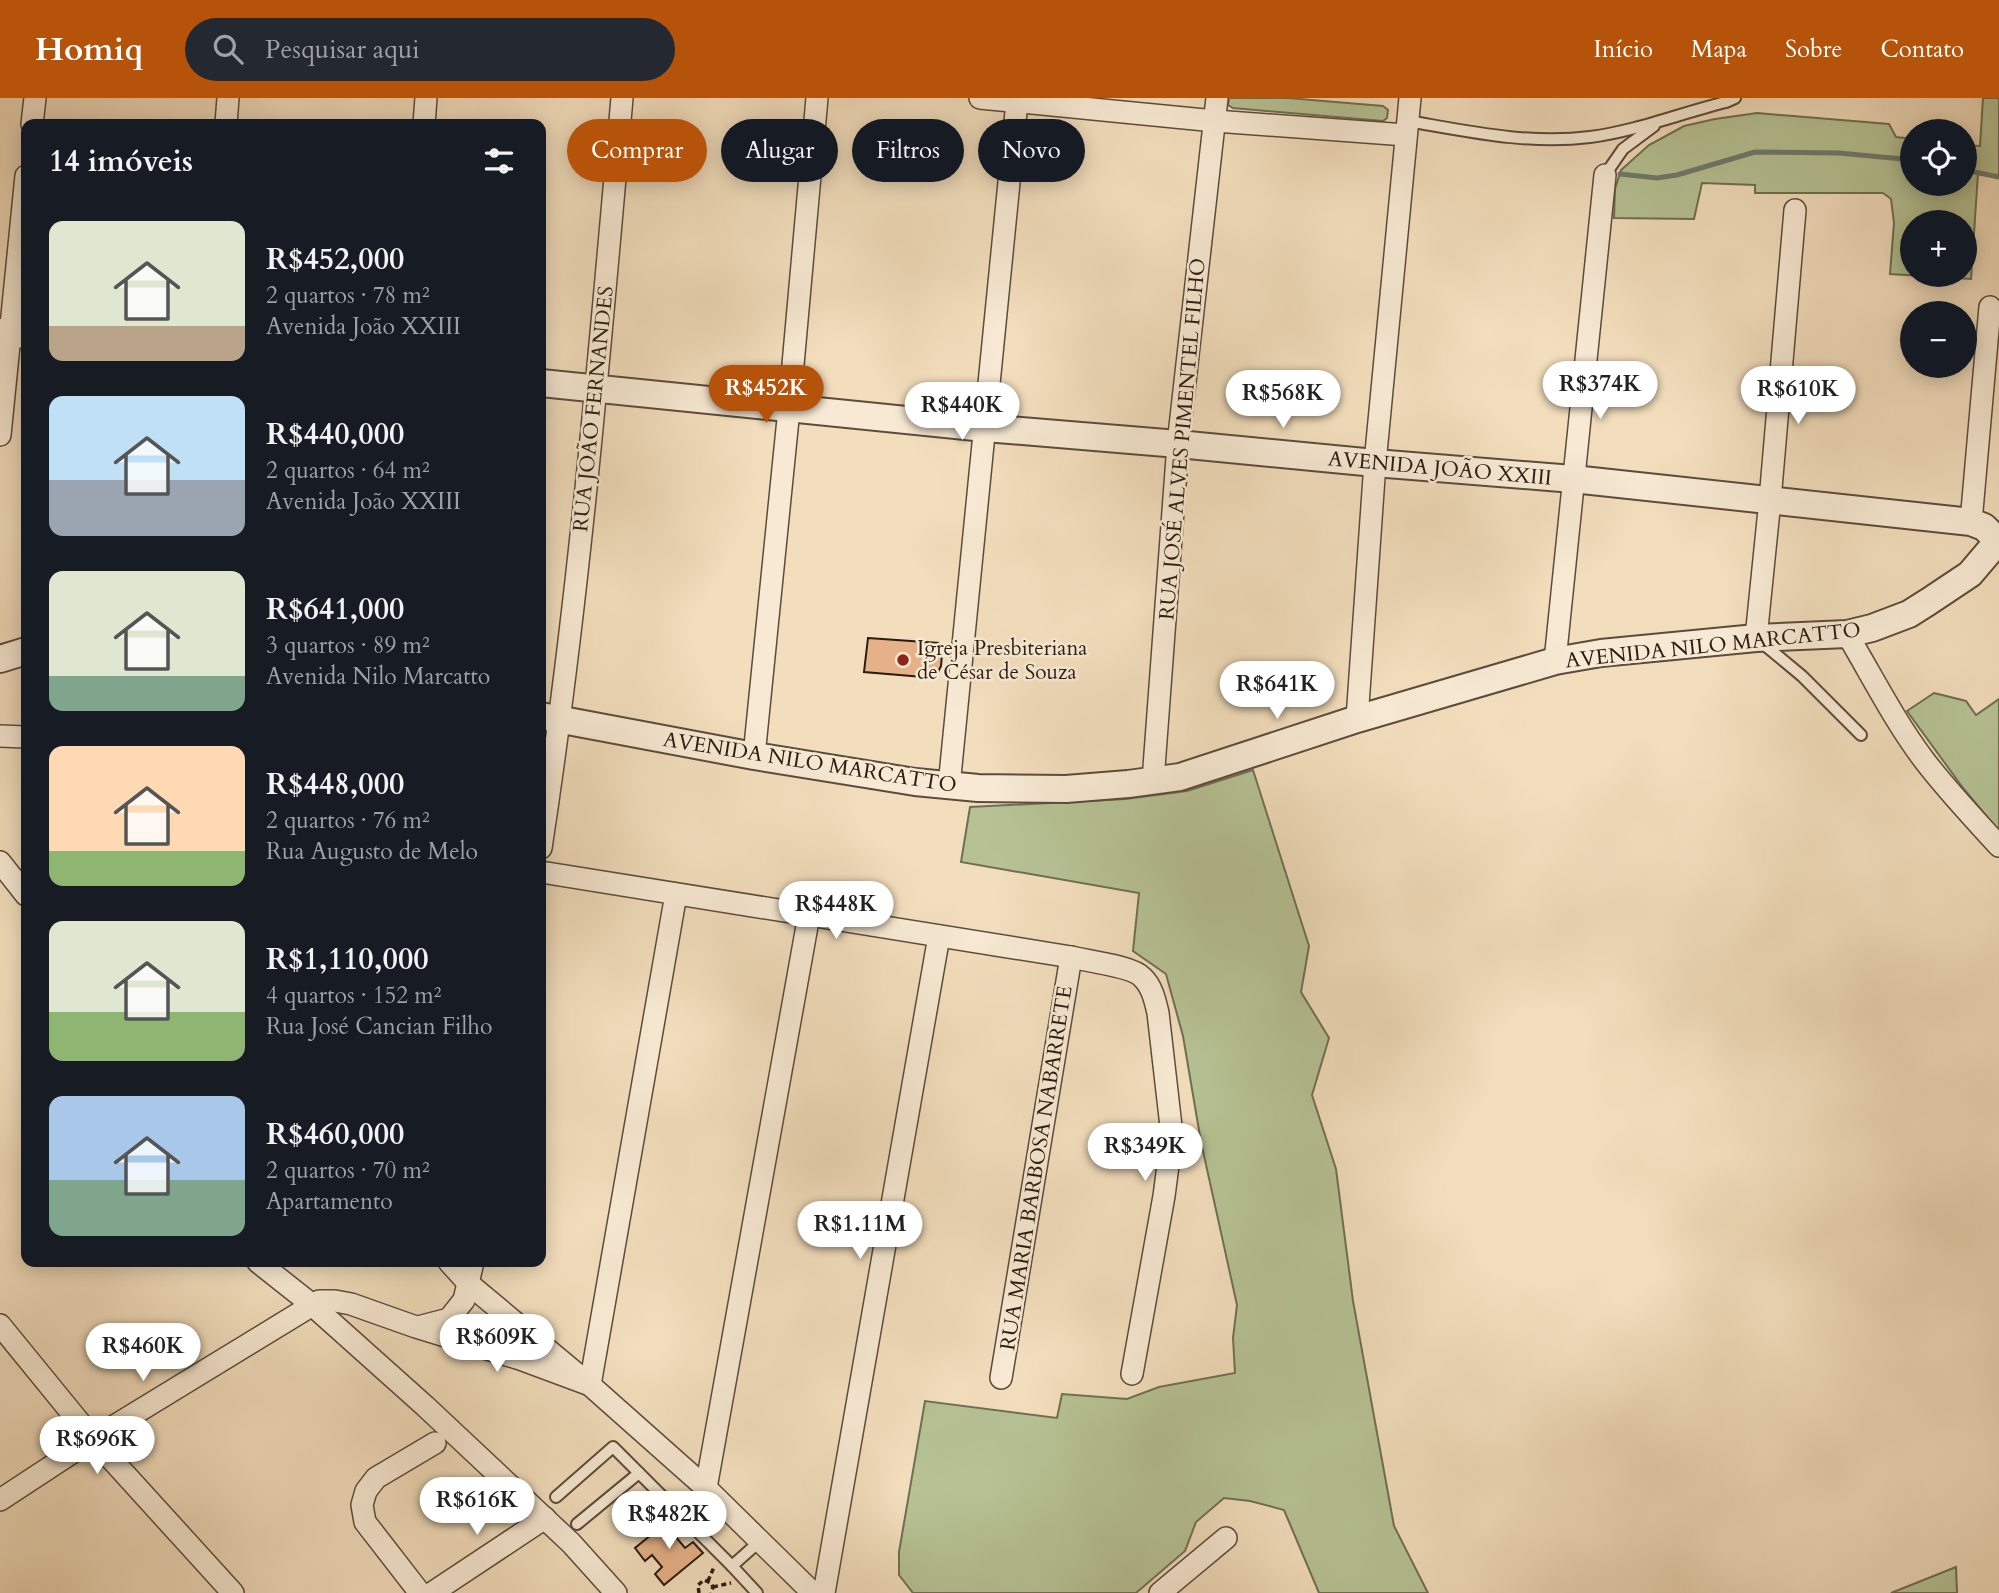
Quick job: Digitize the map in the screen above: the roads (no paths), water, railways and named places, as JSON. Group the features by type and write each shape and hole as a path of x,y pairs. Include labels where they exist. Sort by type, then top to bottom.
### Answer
{"street":[{"path":"33,119 35,98"},
{"path":"226,119 228,98"},
{"path":"424,119 426,98"},
{"name":"RUA JOÃO FERNANDES","path":"546,783 551,718 597,389 622,98"},
{"path":"754,756 817,98"},
{"path":"979,98 1215,121 1407,128"},
{"name":"RUA JOSÉ ALVES PIMENTEL FILHO","path":"1153,781 1178,444 1217,98"},
{"path":"1357,719 1374,463 1410,98"},
{"path":"949,786 1017,102"},
{"path":"1555,662 1605,175"},
{"path":"1756,638 1795,209"},
{"path":"0,435 21,232"},
{"path":"1971,522 1990,307"},
{"name":"AVENIDA JOÃO XXIII","path":"546,384 985,428 1573,479 1770,500 1971,522 1984,527 1998,541"},
{"name":"AVENIDA NILO MARCATTO","path":"551,718 754,756 949,786 1066,789 1153,781 1189,774 1357,719 1555,662 1601,653 1756,638 1847,634 1889,623 1909,614 1970,573 1998,541"},
{"path":"1847,634 1895,718 1923,758 1999,846"},
{"path":"0,659 21,653"},
{"path":"0,736 21,737"},
{"path":"0,862 21,889"},
{"path":"546,873 1070,957 1132,970 1141,976 1154,996 1158,1013 1172,1135 1164,1196 1132,1374"},
{"path":"590,1385 676,894"},
{"path":"706,1488 809,915"},
{"path":"824,1593 939,936"},
{"name":"RUA MARIA BARBOSA NABARRETE","path":"1001,1378 1070,957"},
{"path":"264,1267 311,1304 425,1406 545,1518 616,1593"},
{"path":"454,1267 469,1284 590,1385 706,1488 813,1593"},
{"path":"416,1327 449,1319 464,1300 472,1267"},
{"path":"0,1500 311,1304 326,1300 351,1304 520,1359 590,1385"},
{"path":"449,1319 459,1340"},
{"path":"0,1325 93,1439 233,1593"},
{"path":"420,1593 365,1522 362,1505 366,1491 376,1478 435,1443"},
{"path":"432,1593 545,1518"},
{"path":"1160,1593 1226,1538"}],"lane":[{"path":"1407,128 1555,139 1588,137 1619,132 1735,98"},
{"path":"1605,175 1623,149 1660,121"},
{"path":"1756,638 1802,676 1861,735"},
{"path":"556,1497 613,1447 757,1593"},
{"path":"577,1524 639,1473"},
{"path":"732,1566 760,1541"}],"waterway":[{"path":"1620,174 1657,178 1677,175 1755,152 1839,153 1900,159"},
{"path":"1977,172 1999,177"}],"place":[{"name":"Igreja Presbiteriana de César de Souza","path":"903,660"}]}
